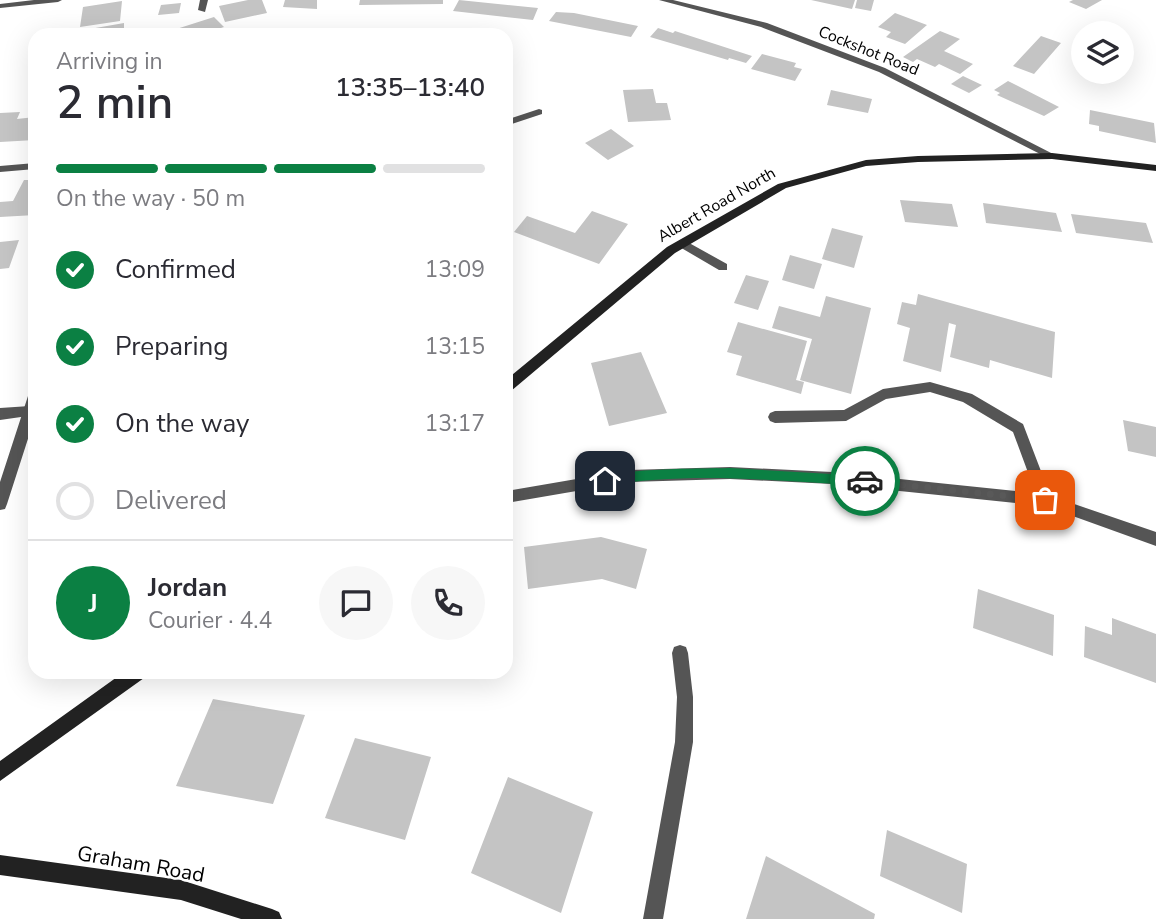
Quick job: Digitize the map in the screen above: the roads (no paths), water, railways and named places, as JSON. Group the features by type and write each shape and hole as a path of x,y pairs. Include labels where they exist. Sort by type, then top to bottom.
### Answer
{"street":[{"path":"0,6 58,0"},
{"path":"202,10 204,0"},
{"name":"Cockshot Road","path":"663,0 764,25 882,69 1052,156"},
{"path":"513,120 539,112"},
{"name":"Albert Road North","path":"513,381 682,243 782,186 866,163 1052,156 1156,168"},
{"path":"0,170 28,167"},
{"path":"682,243 723,267"},
{"path":"775,417 846,415 883,394 930,387 967,398 1018,428 1045,500"},
{"path":"0,414 28,411"},
{"path":"0,505 28,417"},
{"path":"513,496 629,476 730,473 832,478 1045,500 1156,539"},
{"path":"653,919 684,741 685,697 680,653"},
{"path":"0,772 128,679"},
{"name":"Graham Road","path":"0,865 181,890 272,919"}]}
